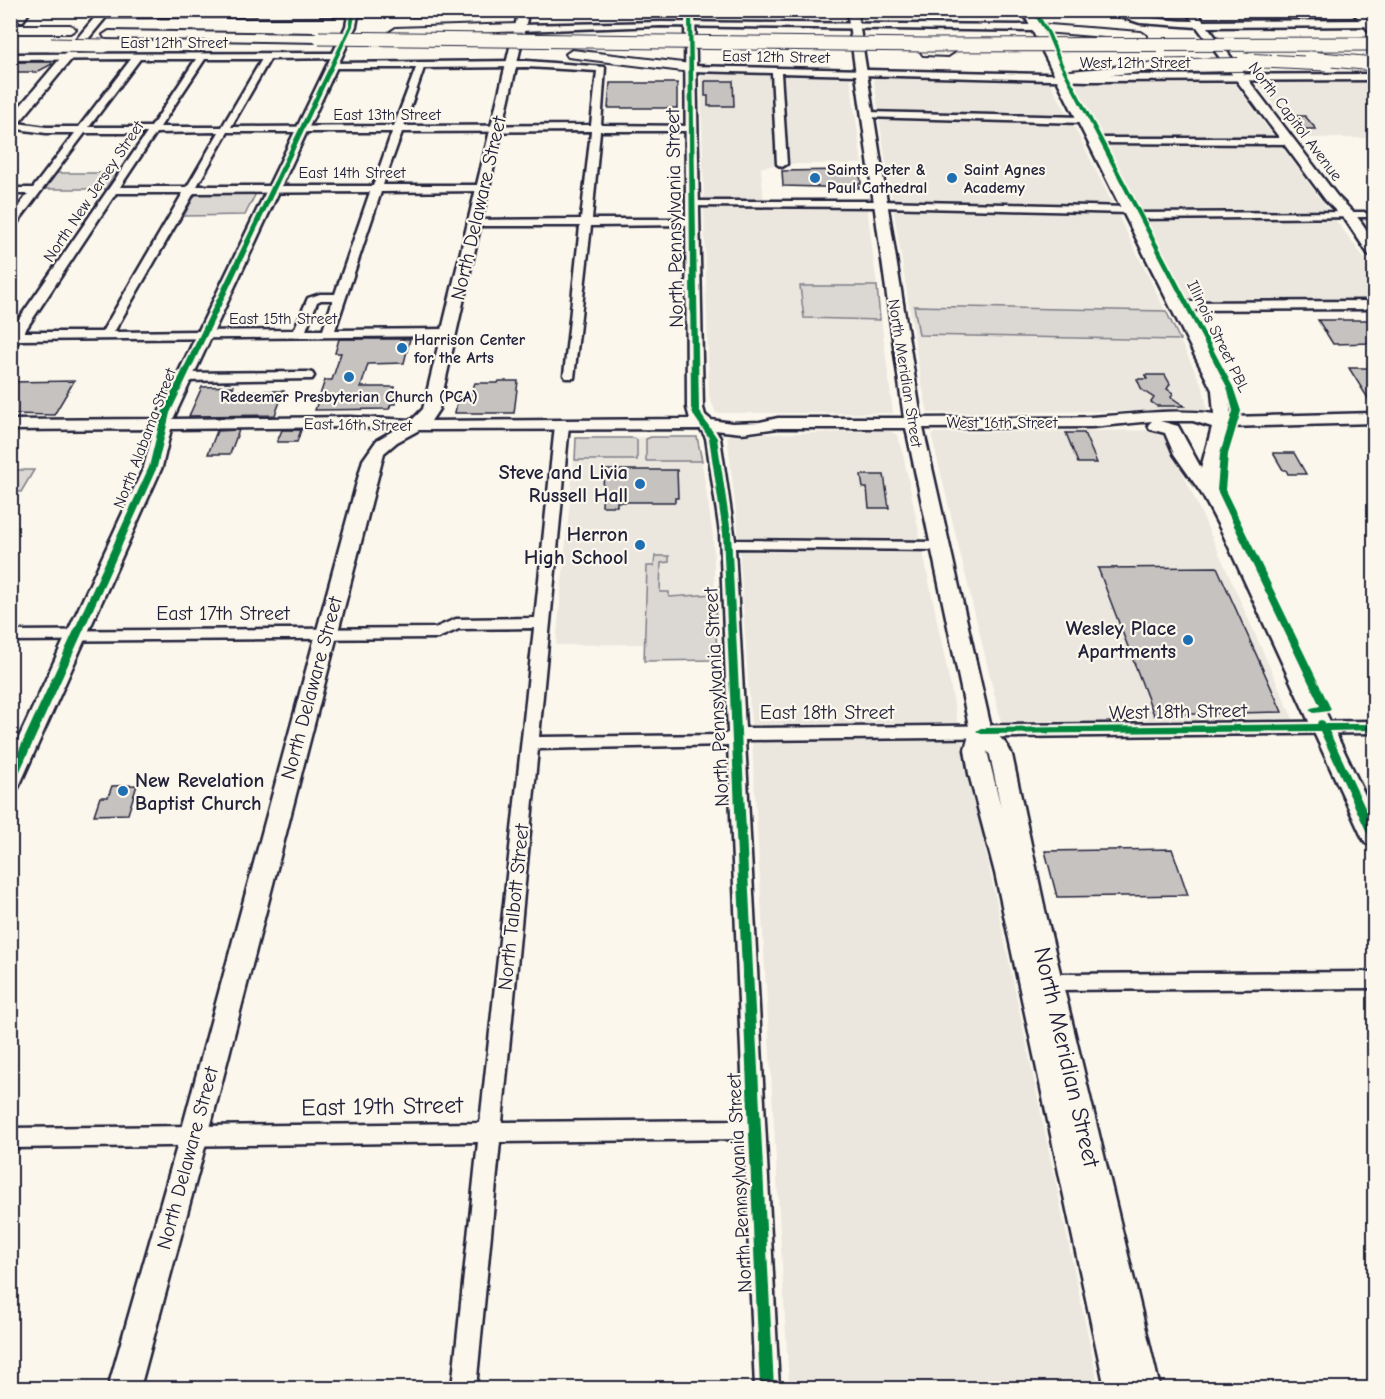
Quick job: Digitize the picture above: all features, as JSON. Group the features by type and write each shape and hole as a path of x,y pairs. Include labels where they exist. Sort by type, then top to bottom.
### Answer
{"highway":[{"path":"11,36 109,38 321,35 520,28"},
{"path":"1036,28 1141,36 1374,43"},
{"path":"321,35 1232,50 1374,62"},
{"path":"11,36 572,54 691,68"},
{"path":"961,45 1374,43"},
{"path":"304,46 1203,53 1374,62"},
{"path":"948,52 1238,59 1374,68"},
{"path":"1060,76 1165,66 1238,64 1360,67"}],"main road":[{"name":"North Pennsylvania Street","path":"690,10 695,408 697,417 705,424"},
{"name":"North Meridian Street","path":"852,10 913,423 981,731 976,750 980,774 1007,873 1120,1389"},
{"path":"1027,10 1220,390 1225,408 1224,420 1211,465 1211,495"},
{"path":"1105,10 1146,21 1200,24 1372,26"},
{"name":"North Capitol Avenue","path":"1190,10 1332,199 1349,215 1374,252"},
{"name":"North Delaware Street","path":"124,1389 194,1136 373,455 383,444 428,415 431,409 524,11"},
{"name":"North Alabama Street","path":"10,782 153,467 163,424 183,377 352,24 353,12"},
{"path":"11,125 105,13"},
{"name":"West 16th Street","path":"1092,422 1159,416 1193,416 1224,420 1374,418"},
{"name":"West 16th Street","path":"913,423 1092,422 1195,425 1224,420"},
{"name":"East 16th Street","path":"10,425 349,422 562,425 705,424 725,428 758,428 778,423 913,423"},
{"path":"1156,425 1172,430 1183,454 1211,495 1374,837"},
{"name":"North Meridian Street","path":"981,731 999,750 1144,1389"}],"street":[{"path":"20,19 27,10"},
{"path":"1355,10 1372,26"},
{"path":"105,13 229,16 353,12 524,11"},
{"path":"520,28 690,24 1036,28"},
{"name":"East 12th Street","path":"10,57 267,57 421,65 511,65 602,69 596,128"},
{"path":"10,225 137,57"},
{"name":"North New Jersey Street","path":"12,338 202,57"},
{"path":"106,335 267,57"},
{"path":"328,334 421,65"},
{"name":"East 12th Street","path":"691,68 860,73"},
{"path":"776,71 782,164"},
{"name":"West 12th Street","path":"860,73 1090,78 1374,77"},
{"path":"867,115 1082,120"},
{"name":"East 13th Street","path":"11,125 42,130 691,128"},
{"path":"570,375 596,128"},
{"path":"1093,141 1289,141"},
{"name":"East 14th Street","path":"114,190 482,188"},
{"path":"10,191 37,190"},
{"path":"692,204 880,204 1129,213 1364,215"},
{"path":"474,223 692,222"},
{"path":"299,334 312,300 320,297 340,297"},
{"path":"1178,306 1374,305"},
{"name":"East 15th Street","path":"12,338 106,335 448,333"},
{"path":"183,377 308,376"},
{"name":"North Pennsylvania Street","path":"705,424 713,438 727,544 767,1389"},
{"name":"North Talbott Street","path":"464,1389 562,425"},
{"path":"727,544 940,546"},
{"name":"East 17th Street","path":"10,636 438,633 456,624 542,623"},
{"name":"West 18th Street","path":"981,731 1374,727"},
{"name":"East 18th Street","path":"530,743 722,741 748,733 981,731"},
{"path":"1050,982 1374,980"},
{"name":"East 19th Street","path":"10,1138 755,1129"}],"shaded area":[{"path":"701,75 850,76 862,164 782,164 763,167 761,168 764,201 704,201"},
{"path":"873,76 1049,80 1069,117 879,113"},
{"path":"1374,79 1374,138 1299,138 1255,80"},
{"path":"1232,80 1275,138 1104,138 1074,81"},
{"path":"879,118 1072,122 1203,387 1207,410 928,413"},
{"path":"1279,143 1330,212 1143,213 1107,144"},
{"path":"54,173 116,173 105,189 42,189"},
{"path":"197,191 257,191 245,215 184,216"},
{"path":"704,207 867,207 893,413 716,413 709,396"},
{"path":"1146,219 1335,219 1374,271 1374,302 1190,302"},
{"path":"800,286 877,286 880,320 804,318"},
{"path":"914,306 1166,311 1180,340 919,335"},
{"path":"1164,430 1293,719 1001,722 932,437 933,433"},
{"path":"890,431 897,435 903,454 958,723 751,725 738,528 727,435"},
{"path":"651,437 697,437 702,461 646,461 646,439"},
{"name":"Herron High School","path":"698,437 713,536 717,660 644,661 644,644 556,645 576,438"},
{"path":"576,438 634,438 637,440 637,460 575,460"},
{"path":"10,470 34,470 21,492 11,492"},
{"path":"655,556 669,556 669,562 661,563 660,592 669,592 669,597 715,594 717,660 644,661 647,566 654,566"},
{"path":"962,739 1099,1388 789,1388 752,742"}],"building":[{"path":"10,62 51,62 52,64 37,72 10,72"},
{"path":"705,81 733,81 734,106 708,106"},
{"path":"610,83 677,83 677,108 608,108"},
{"path":"1290,116 1305,116 1316,129 1300,129"},
{"name":"Saints Peter & Paul Cathedral","path":"857,170 857,173 860,173 859,188 783,186 782,171"},
{"path":"1318,320 1374,320 1374,343 1333,344"},
{"name":"Redeemer Presbyterian Church (PCA)","path":"339,339 410,339 404,363 368,364 361,387 395,387 394,392 399,392 396,404 391,404 389,409 315,410 325,380 332,380 341,353 335,353"},
{"path":"1349,368 1374,368 1374,408"},
{"path":"1145,375 1165,375 1170,384 1167,389 1173,393 1171,397 1184,406 1157,406 1151,402 1154,398 1142,390 1137,379 1147,379"},
{"path":"74,381 54,415 10,414 10,382"},
{"path":"499,381 518,381 514,413 455,413 458,396 470,396 475,383 498,383"},
{"path":"234,386 232,391 284,391 275,415 189,416 202,387"},
{"path":"239,430 230,454 208,454 217,431"},
{"path":"282,430 301,430 297,442 277,442"},
{"path":"1066,433 1084,433 1097,463 1078,463"},
{"path":"1273,453 1294,453 1306,474 1288,474"},
{"name":"Steve and Livia Russell Hall","path":"604,470 677,470 678,498 675,498 675,502 617,502 617,506 602,506"},
{"path":"861,475 884,475 889,508 869,508 867,488 863,488"},
{"name":"Wesley Place Apartments","path":"1217,567 1282,712 1154,715 1098,568"},
{"name":"New Revelation Baptist Church","path":"137,785 128,814 94,815 100,797 108,797 112,786"},
{"path":"1172,849 1188,895 1057,897 1045,851"}],"cycle path":[{"path":"10,782 153,467 166,413 351,26 354,10"},
{"path":"690,10 695,408 713,438 727,533 767,1388"},
{"name":"Illinois Street PBL","path":"1033,10 1048,33 1061,64 1230,387 1237,411 1224,454 1221,490 1326,709 1314,710"},
{"path":"1321,723 1374,837"},
{"path":"981,731 1374,727"}],"place":[{"name":"Saints Peter & Paul Cathedral","path":"815,178"},
{"name":"Saint Agnes Academy","path":"952,178"},
{"name":"Harrison Center for the Arts","path":"402,348"},
{"name":"Redeemer Presbyterian Church (PCA)","path":"349,377"},
{"name":"Steve and Livia Russell Hall","path":"640,484"},
{"name":"Herron High School","path":"640,545"},
{"name":"Wesley Place Apartments","path":"1188,640"},
{"name":"New Revelation Baptist Church","path":"123,791"}]}
